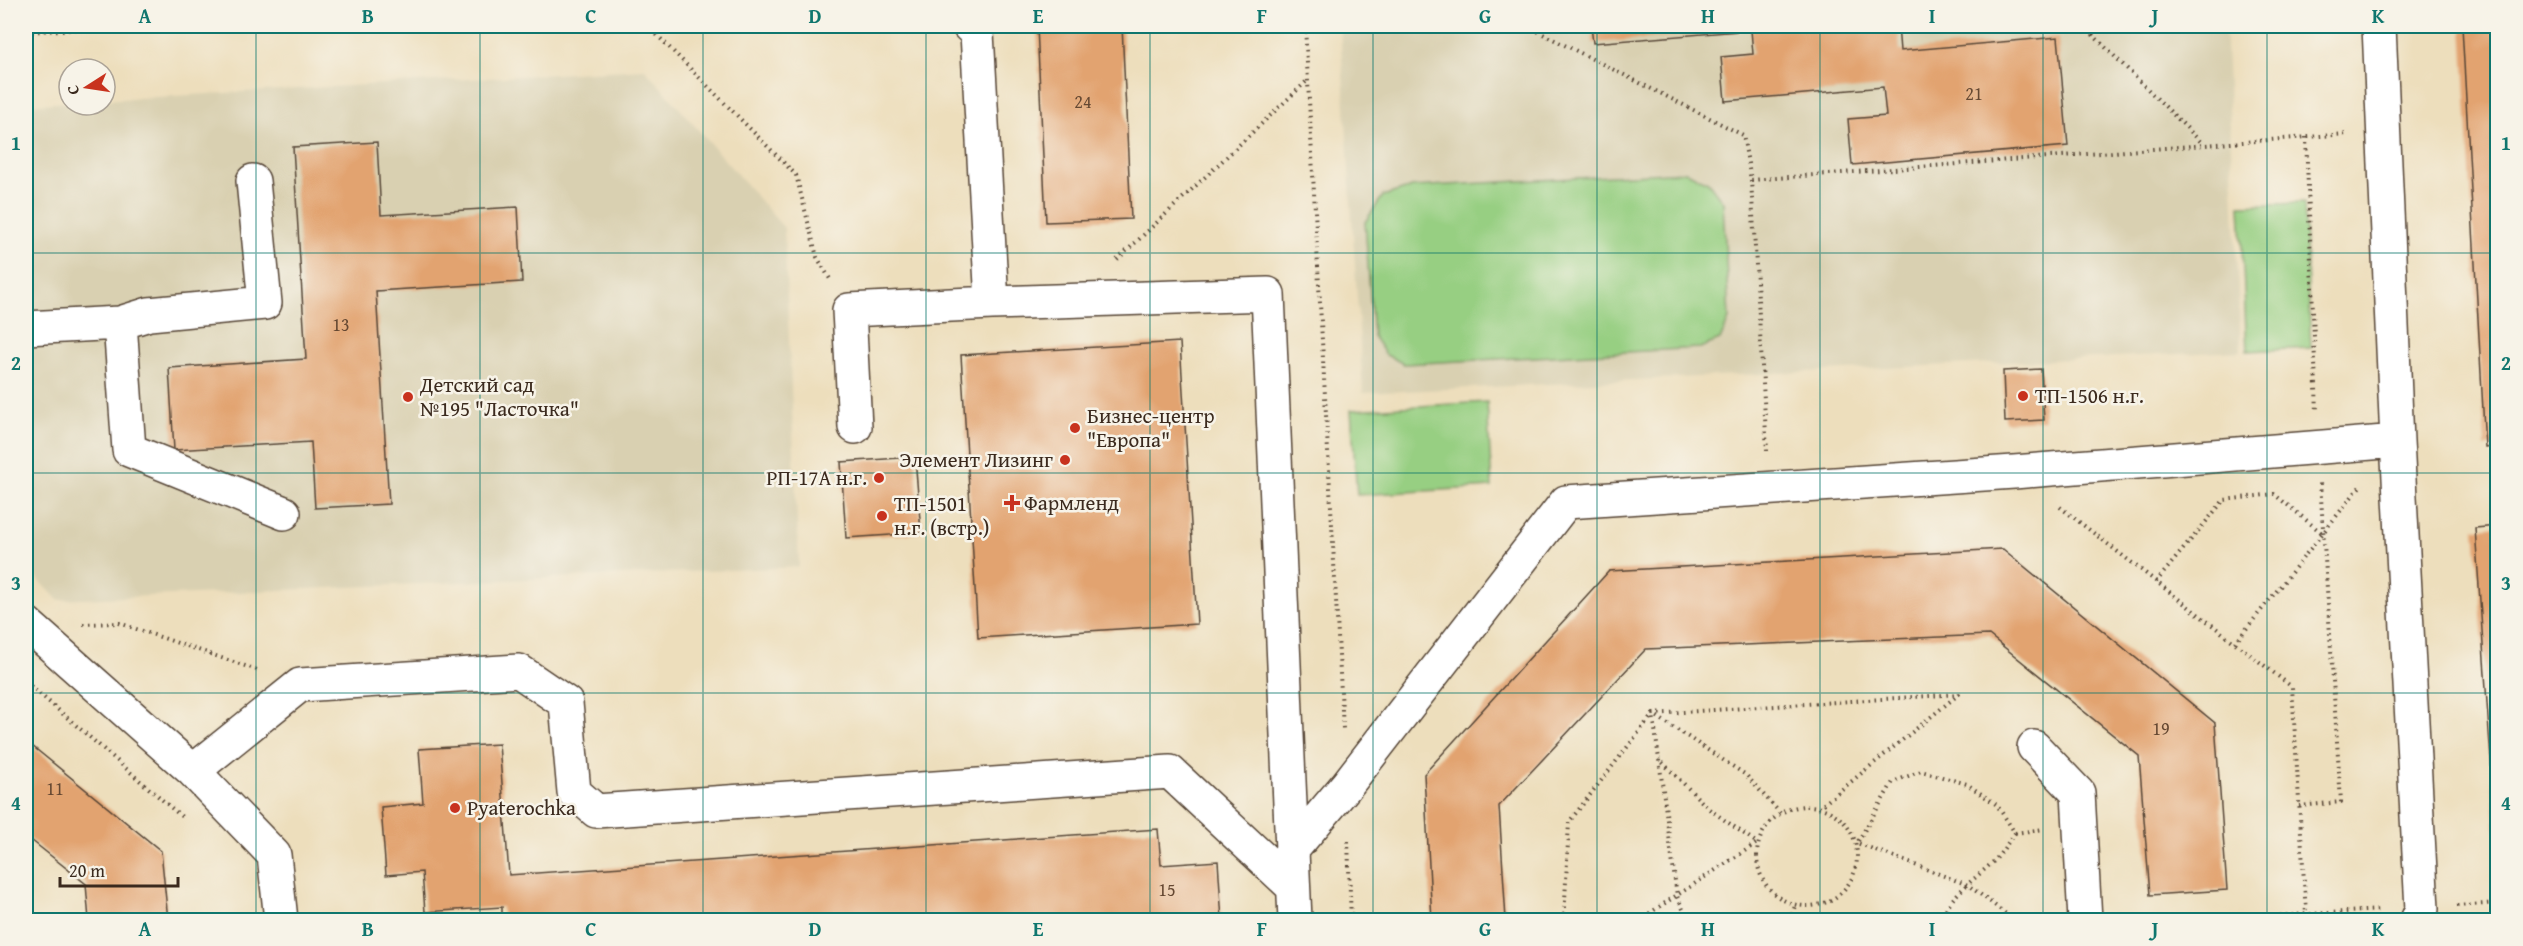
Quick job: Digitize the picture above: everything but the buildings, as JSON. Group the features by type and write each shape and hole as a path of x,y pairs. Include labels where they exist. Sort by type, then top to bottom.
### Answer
{"lane":[{"path":"969,26 977,33 992,303"},
{"path":"2379,26 2397,441 2422,909 2417,921"},
{"path":"26,328 120,323 149,314 265,303 254,181"},
{"path":"855,428 849,310 1268,294 1295,921"},
{"path":"120,323 129,450 284,513"},
{"path":"1291,851 1346,786 1566,502 2014,472 2397,441"},
{"path":"26,624 193,771 274,855 281,921"},
{"path":"193,771 300,685 519,671 566,703 574,792 596,810 1170,772 1293,887"},
{"path":"2034,747 2078,793 2085,921"}],"path":[{"path":"26,32 136,26"},
{"path":"648,26 796,175 817,257 849,310"},
{"path":"1305,26 1346,786 1350,921"},
{"path":"1527,26 1743,135 1751,180 1769,488"},
{"path":"2084,26 2203,144"},
{"path":"1107,261 1118,260 1308,80"},
{"path":"1751,180 2383,131"},
{"path":"2300,806 2341,802 2322,534 2306,137"},
{"path":"2235,643 2397,441"},
{"path":"2014,472 2292,687 2306,914 2202,921"},
{"path":"2156,582 2224,500 2274,494 2322,534"},
{"path":"26,624 119,623 300,685"},
{"path":"26,682 185,819"},
{"path":"1564,921 1569,822 1653,714 1959,694 1820,807"},
{"path":"1653,714 1677,896 1688,921"},
{"path":"1653,714 1746,775 1780,813"},
{"path":"1659,758 1709,808 1757,843"},
{"path":"1757,843 1758,870 1771,893 1795,906 1821,905 1844,892 1856,868 1857,843 1893,782 1921,771 1967,784 1997,805 2015,833 1996,858 1944,911 1941,921"},
{"path":"1639,921 1757,843 1780,813 1799,805 1820,807 1843,820 1857,843 1968,885 2014,921"},
{"path":"1790,921 1795,906"}],"shaded area":[{"path":"1340,26 2225,26 2241,351 1363,393"},
{"name":"Детский сад №195 \"Ласточка\"","path":"645,69 784,228 799,567 58,600 26,566 26,105 57,103 57,117 117,117 117,99"}],"green space":[{"path":"1686,172 1708,182 1723,202 1729,319 1720,340 1700,348 1404,364 1386,355 1373,336 1365,222 1383,196 1412,187"},
{"path":"2304,203 2311,348 2247,351 2240,205"},
{"path":"1487,402 1492,487 1357,495 1351,410"}],"place":[{"name":"ТП-1506 н.г.","path":"2023,396"},
{"name":"Детский сад №195 \"Ласточка\"","path":"408,397"},
{"name":"Бизнес-центр \"Европа\"","path":"1075,428"},
{"name":"Элемент Лизинг","path":"1065,460"},
{"name":"РП-17А н.г.","path":"879,478"},
{"name":"Фармленд","path":"1012,503"},
{"name":"ТП-1501 н.г. (встр.)","path":"882,516"},
{"name":"Pyaterochka","path":"455,808"}]}
